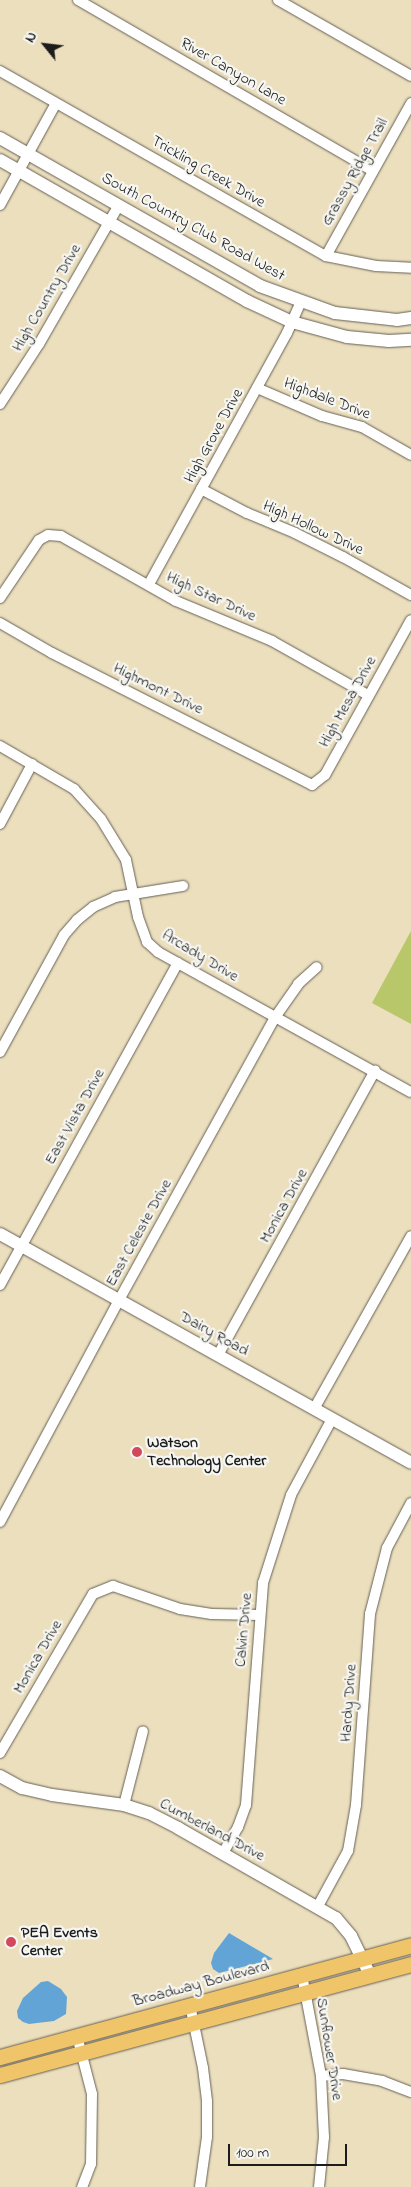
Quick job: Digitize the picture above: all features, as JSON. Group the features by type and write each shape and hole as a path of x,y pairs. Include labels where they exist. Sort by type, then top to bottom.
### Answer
{"main road":[{"name":"Broadway Boulevard","path":"0,2057 411,1945"},
{"path":"0,2075 411,1964"}],"street":[{"name":"River Canyon Lane","path":"78,0 373,171"},
{"path":"278,0 411,76"},
{"name":"Trickling Creek Drive","path":"0,71 326,256 376,266 411,268"},
{"path":"0,205 56,103"},
{"name":"Grassy Ridge Trail","path":"326,256 411,103"},
{"name":"South Country Club Road West","path":"0,138 260,286 335,313 397,320 411,318"},
{"path":"0,160 247,301 292,322 346,337 381,341 411,340"},
{"name":"High Country Drive","path":"0,404 39,344 119,205"},
{"name":"High Grove Drive","path":"149,584 257,388 301,301"},
{"name":"Highdale Drive","path":"257,388 322,416 362,427 411,454"},
{"name":"High Hollow Drive","path":"201,489 247,514 295,533 343,557 411,595"},
{"name":"High Star Drive","path":"1,596 39,540 48,535 61,536 149,584 176,601 272,641 368,695"},
{"name":"High Mesa Drive","path":"303,782 312,785 325,775 411,620"},
{"name":"Highmont Drive","path":"0,623 52,653 156,707 194,724 303,782"},
{"name":"Arcady Drive","path":"0,746 74,789 101,819 126,860 138,917 147,942 158,952 411,1092"},
{"path":"0,824 32,764"},
{"path":"0,1052 64,935 76,920 93,907 115,897 183,886"},
{"name":"East Vista Drive","path":"0,1285 178,963"},
{"name":"East Celeste Drive","path":"0,1522 119,1300 276,1016 298,984 317,967"},
{"name":"Monica Drive","path":"218,1355 375,1071"},
{"name":"Dairy Road","path":"0,1234 411,1463"},
{"path":"314,1409 411,1236"},
{"name":"Calvin Drive","path":"223,1853 238,1827 246,1805 260,1616 265,1576 291,1495 332,1419"},
{"name":"Hardy Drive","path":"318,1906 348,1851 356,1805 370,1614 387,1548 411,1503"},
{"name":"Monica Drive","path":"0,1753 93,1594 113,1586 180,1609 212,1614 260,1616"},
{"path":"124,1805 142,1731"},
{"name":"Cumberland Drive","path":"0,1776 22,1788 47,1794 124,1805 149,1813 318,1906 336,1918 351,1936 370,1975"},
{"name":"Sunflower Drive","path":"302,1975 321,2076 324,2137 319,2187"},
{"path":"190,2005 203,2068 207,2102 207,2137 200,2187"},
{"path":"77,2036 92,2094 93,2139 91,2164 82,2187"},
{"path":"321,2076 343,2074 382,2081 411,2092"}],"green space":[{"path":"411,931 411,1024 372,1003"}],"water":[{"path":"229,1933 273,1959 219,1973 213,1969 211,1963 214,1953"},
{"path":"48,1981 61,1989 67,1997 66,2014 54,2021 29,2024 23,2022 18,2018 17,2011 23,1998 41,1982"}],"place":[{"name":"Watson Technology Center","path":"137,1452"},
{"name":"PEA Events Center","path":"11,1942"}]}
